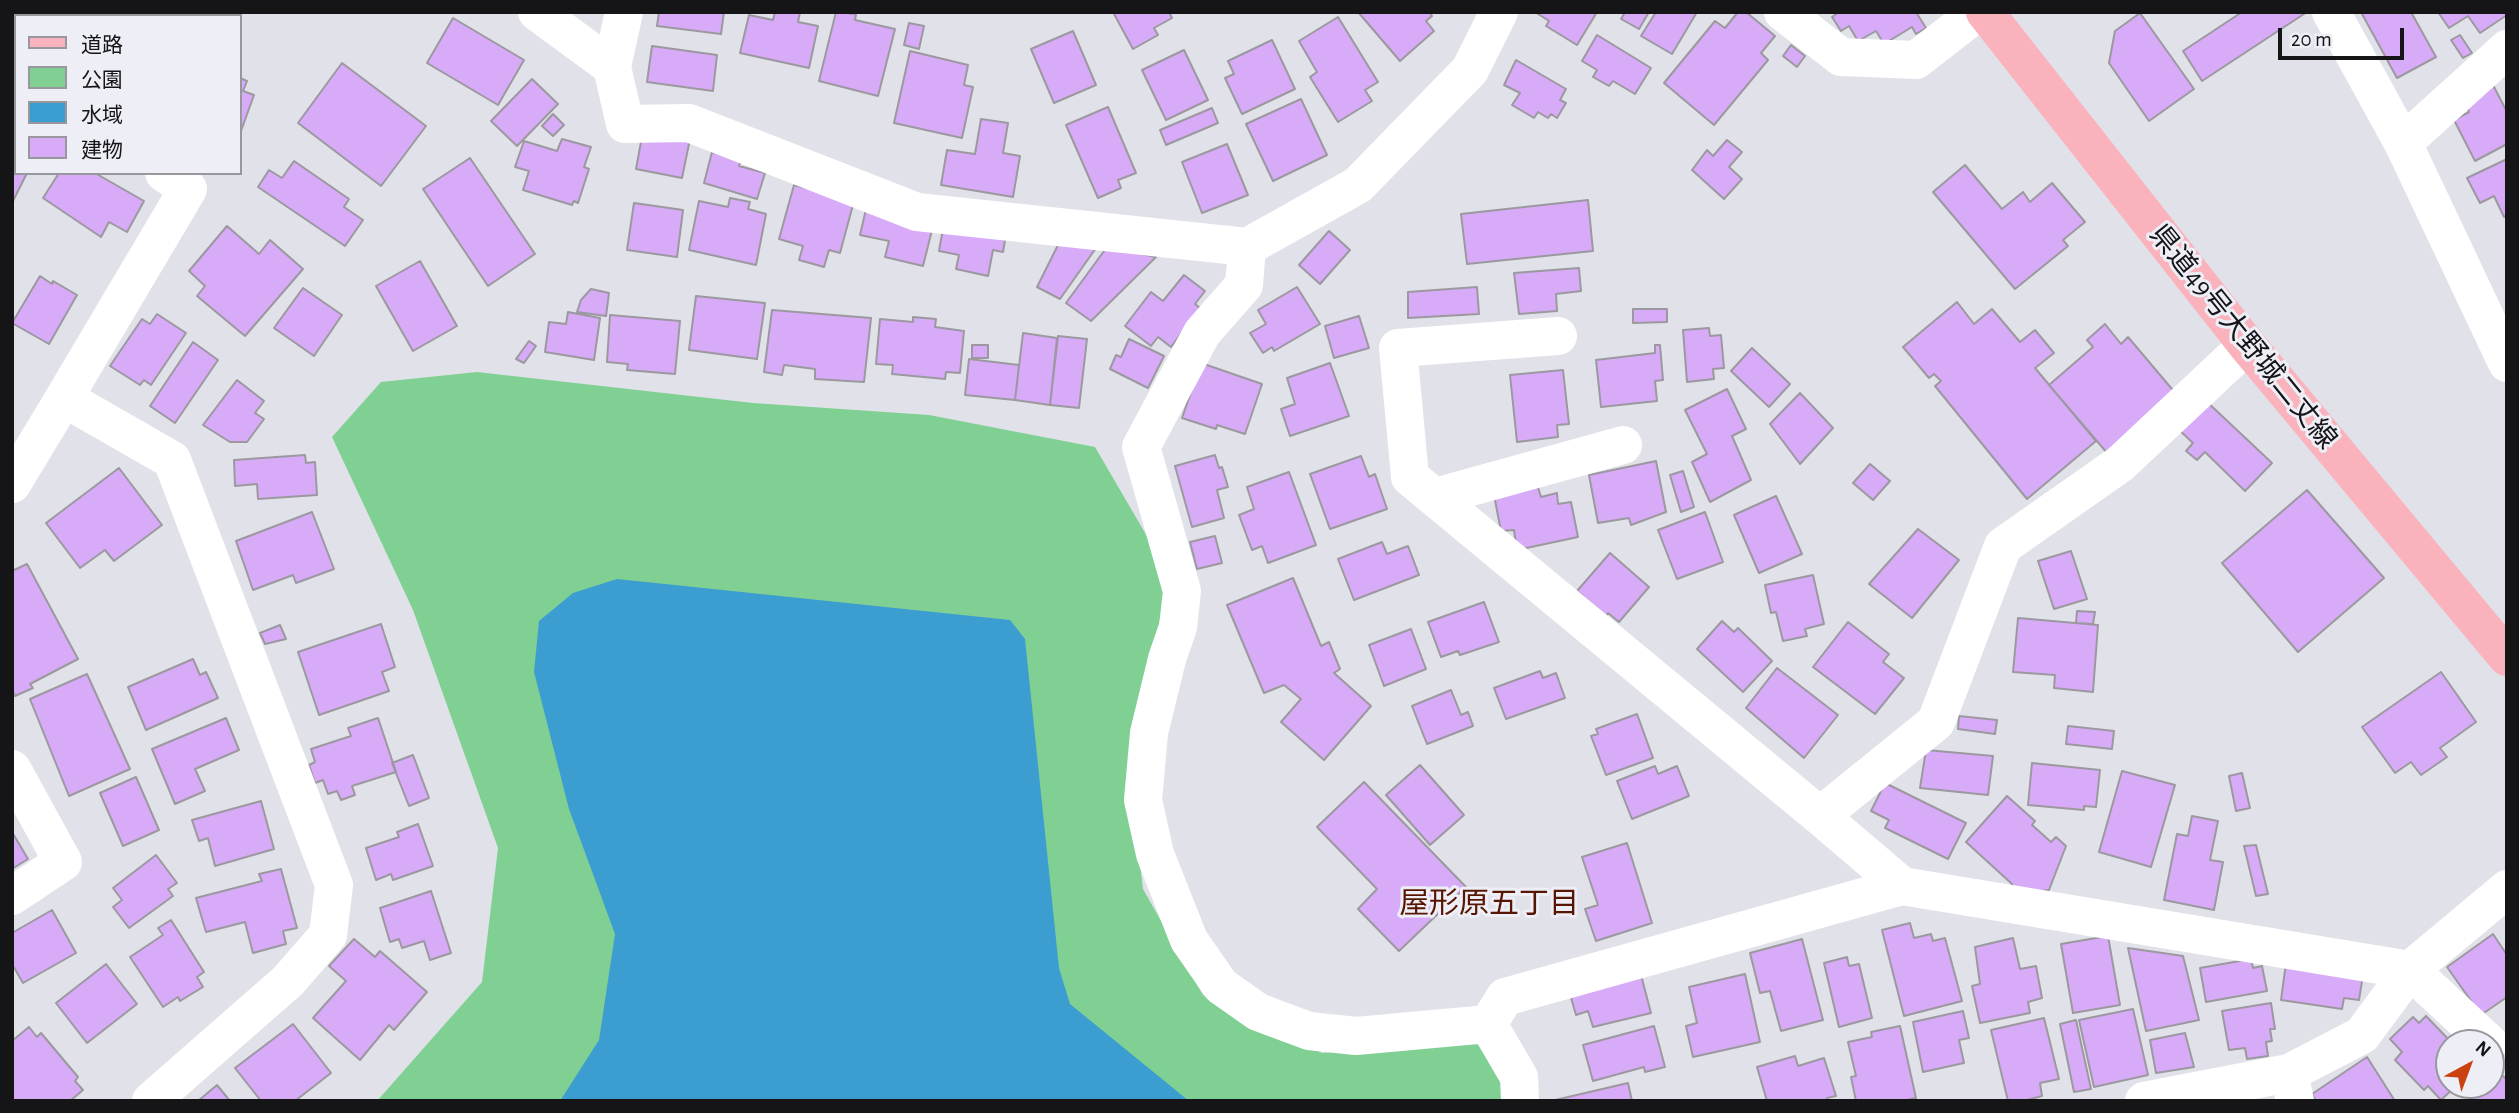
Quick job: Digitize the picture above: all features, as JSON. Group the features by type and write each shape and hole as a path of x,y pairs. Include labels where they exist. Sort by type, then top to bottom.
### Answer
{"main road":[{"name":"県道49号大野城二丈線","path":"1985,12 2247,345 2507,657"}],"street":[{"path":"537,12 612,67"},
{"path":"624,12 612,67 625,124 689,123 917,212 1247,247 1358,184 1470,70 1499,12"},
{"path":"1783,12 1841,57 1916,60 1978,12"},
{"path":"2331,12 2403,143 2507,363"},
{"path":"2403,143 2507,49"},
{"path":"12,484 188,189 167,175"},
{"path":"1247,247 1244,285 1202,333 1140,447 1182,591 1178,627 1167,659 1149,733 1143,800 1155,854 1188,940 1221,986 1258,1012 1309,1031 1356,1036 1488,1024"},
{"path":"1558,336 1398,348 1410,477 1902,886"},
{"path":"1820,816 1936,722 2003,546 2120,464 2247,345"},
{"path":"64,398 172,460 334,885 328,935 288,981 151,1101"},
{"path":"1435,497 1623,445"},
{"path":"12,769 63,862 12,896"},
{"path":"1488,1024 1505,997 1902,886 2410,970 2475,1029"},
{"path":"2144,1101 2292,1087 2362,1035 2410,970 2507,889"},
{"path":"1488,1024 1519,1077 1520,1101"}],"green space":[{"path":"477,372 753,403 929,415 1095,447 1169,574 1129,774 1143,889 1203,995 1322,1053 1458,1042 1488,1024 1520,1101 377,1101 482,982 498,848 413,610 332,437 381,382"}],"water":[{"path":"617,579 1010,620 1025,639 1059,968 1070,1004 1189,1101 560,1101 599,1040 615,934 569,809 534,672 539,621 573,593"}],"building":[{"path":"659,12 724,12 721,34 657,26"},
{"path":"775,12 800,12 798,22 818,26 809,68 740,53 749,15 773,20"},
{"path":"836,12 856,14 855,20 895,29 878,96 819,81"},
{"path":"1113,12 1169,12 1172,18 1154,28 1158,35 1133,49"},
{"path":"1358,12 1429,12 1432,16 1426,21 1434,31 1400,61"},
{"path":"1535,12 1597,12 1577,45 1546,26 1549,21"},
{"path":"1625,12 1649,12 1639,29 1621,19"},
{"path":"1656,12 1697,12 1672,54 1641,36"},
{"path":"1738,12 1746,12 1775,36 1761,53 1768,60 1714,125 1664,83 1715,21 1725,28"},
{"path":"1839,12 1916,12 1926,28 1916,34 1912,27 1884,44 1876,31 1858,41 1849,26 1841,31 1832,17"},
{"path":"2242,12 2307,12 2202,81 2183,51"},
{"path":"2361,12 2411,12 2436,57 2397,78"},
{"path":"2438,12 2507,12 2507,15 2480,33 2468,16 2449,28"},
{"path":"2140,13 2194,89 2149,121 2109,63 2115,31"},
{"path":"1338,17 1378,82 1365,90 1372,101 1338,122 1310,77 1317,72 1299,41"},
{"path":"453,18 524,60 498,105 427,63"},
{"path":"909,23 924,26 919,49 904,45"},
{"path":"1073,31 1096,85 1054,103 1031,49"},
{"path":"1597,35 1651,68 1635,94 1613,81 1609,86 1593,77 1597,70 1582,61"},
{"path":"2460,35 2472,53 2463,58 2451,40"},
{"path":"1272,40 1295,89 1242,114 1225,78 1234,74 1228,61"},
{"path":"1791,45 1805,56 1797,67 1783,56"},
{"path":"652,46 717,55 713,91 647,82"},
{"path":"1184,50 1208,100 1166,120 1142,70"},
{"path":"910,51 968,65 964,85 973,87 962,138 894,123"},
{"path":"1516,60 1566,89 1560,100 1566,103 1557,118 1551,114 1548,118 1538,112 1534,118 1512,105 1520,93 1504,85"},
{"path":"342,63 426,126 381,186 298,123"},
{"path":"242,79 247,81 243,91 254,95 242,128"},
{"path":"532,79 558,104 517,146 491,121"},
{"path":"2492,83 2507,112 2507,144 2475,161 2454,120 2469,112 2463,99"},
{"path":"1301,99 1327,155 1273,181 1246,124"},
{"path":"1108,107 1136,173 1118,180 1121,188 1098,198 1066,125"},
{"path":"1212,108 1218,123 1166,145 1160,130"},
{"path":"553,114 564,125 553,136 542,126"},
{"path":"981,119 1008,123 1003,153 1020,156 1013,197 941,185 947,150 975,154"},
{"path":"643,131 691,134 682,178 636,169"},
{"path":"562,139 591,147 584,167 589,169 578,203 574,201 572,205 523,190 529,171 515,167 524,141 557,151"},
{"path":"1727,140 1742,152 1729,167 1742,179 1724,199 1692,170 1707,150 1713,156"},
{"path":"12,143 14,175 26,175 12,203"},
{"path":"1227,144 1248,195 1202,213 1182,162"},
{"path":"712,152 741,160 739,166 765,173 757,199 704,183"},
{"path":"470,158 535,254 488,286 423,189"},
{"path":"2507,159 2507,215 2504,217 2494,196 2480,203 2467,178"},
{"path":"294,161 349,199 344,207 363,220 345,246 258,187 269,170 282,178"},
{"path":"1965,165 2002,209 2023,192 2030,202 2052,183 2085,222 2063,240 2068,246 2015,289 1933,192"},
{"path":"58,175 98,175 144,201 127,232 109,222 101,237 43,198"},
{"path":"794,185 854,201 840,253 829,250 824,267 799,260 803,246 779,239"},
{"path":"730,198 750,202 748,209 766,214 756,265 689,250 699,201 728,207"},
{"path":"1588,200 1593,251 1467,264 1461,214"},
{"path":"634,203 683,210 677,257 627,250"},
{"path":"867,205 934,222 923,266 885,257 889,241 860,235"},
{"path":"944,223 1006,234 1003,252 993,250 988,276 956,269 959,255 939,251"},
{"path":"227,226 259,254 270,240 303,269 245,336 197,296 205,286 189,271"},
{"path":"1329,231 1350,250 1320,284 1299,265"},
{"path":"1060,241 1096,248 1060,299 1037,287"},
{"path":"1107,247 1156,257 1091,321 1066,303"},
{"path":"420,261 457,326 413,351 376,286"},
{"path":"1579,268 1581,291 1556,294 1557,311 1519,314 1514,273"},
{"path":"1184,275 1205,291 1195,304 1200,308 1171,347 1158,337 1151,346 1125,326 1151,292 1163,301"},
{"path":"40,276 77,295 49,344 12,323"},
{"path":"1297,287 1320,324 1274,351 1272,347 1263,353 1250,333 1266,324 1258,310"},
{"path":"1477,287 1479,314 1408,318 1408,292"},
{"path":"303,288 342,315 314,356 274,328"},
{"path":"591,289 609,293 606,316 577,312 581,300"},
{"path":"696,296 765,303 757,359 689,350"},
{"path":"1957,302 1974,324 1992,309 2020,342 2035,330 2054,353 2035,368 2096,441 2027,499 1935,386 1941,381 1934,374 1929,378 1903,347"},
{"path":"1633,309 1667,309 1667,322 1633,323"},
{"path":"772,310 871,318 864,382 815,379 815,369 784,365 782,375 764,372"},
{"path":"568,312 600,318 594,360 545,352 549,322 566,324"},
{"path":"157,314 186,333 151,385 144,380 140,385 110,366 142,319 150,324"},
{"path":"610,315 680,321 675,374 627,370 628,364 607,362"},
{"path":"1359,316 1369,348 1334,358 1325,326"},
{"path":"913,317 936,319 935,327 964,331 960,373 946,372 945,379 892,374 893,365 876,364 880,319 913,322"},
{"path":"2105,324 2121,344 2128,337 2177,395 2108,454 2049,385 2093,347 2087,340"},
{"path":"1709,328 1710,336 1721,335 1724,368 1713,369 1714,379 1687,382 1683,330"},
{"path":"1023,333 1057,338 1050,405 1015,400"},
{"path":"1058,336 1087,339 1079,408 1050,405"},
{"path":"1129,339 1164,356 1148,388 1110,369 1116,355 1121,357"},
{"path":"529,341 536,346 524,363 516,359"},
{"path":"193,342 218,360 175,423 150,406"},
{"path":"972,345 988,345 988,358 972,358"},
{"path":"1655,345 1660,345 1663,380 1655,381 1657,401 1601,407 1596,360 1655,353"},
{"path":"1752,348 1790,384 1769,407 1731,371"},
{"path":"969,359 1019,365 1015,400 965,395"},
{"path":"1201,363 1262,384 1245,434 1217,425 1216,429 1182,418"},
{"path":"1330,363 1349,416 1290,436 1281,409 1295,404 1287,378"},
{"path":"1563,370 1569,424 1557,425 1558,437 1517,442 1510,375"},
{"path":"237,380 264,401 255,413 264,419 247,442 230,442 203,425"},
{"path":"1727,389 1746,429 1732,436 1751,480 1710,502 1692,462 1707,454 1685,410"},
{"path":"1800,393 1833,428 1800,464 1770,424"},
{"path":"2205,400 2272,463 2245,491 2205,452 2197,460 2186,451 2193,443 2178,429"},
{"path":"305,455 306,463 315,462 317,495 258,499 257,484 235,486 234,460"},
{"path":"1215,455 1228,487 1217,490 1224,518 1192,527 1175,466"},
{"path":"1361,456 1369,477 1375,474 1387,509 1330,529 1310,474"},
{"path":"1656,461 1666,512 1631,525 1629,518 1598,523 1589,475"},
{"path":"1870,464 1890,481 1873,500 1853,483"},
{"path":"119,468 162,525 114,561 105,550 80,568 46,523"},
{"path":"1683,471 1694,507 1681,512 1670,475"},
{"path":"1289,472 1316,545 1268,563 1262,546 1252,550 1239,515 1254,509 1247,487"},
{"path":"1536,481 1541,497 1557,493 1558,504 1571,502 1578,537 1517,550 1514,530 1501,531 1493,490"},
{"path":"2307,490 2384,578 2298,652 2222,563"},
{"path":"1776,496 1802,554 1759,573 1734,515"},
{"path":"312,512 334,569 296,583 293,575 253,590 236,541"},
{"path":"1705,512 1723,562 1677,579 1658,530"},
{"path":"1918,529 1959,560 1912,618 1869,584"},
{"path":"1215,536 1222,563 1197,569 1190,542"},
{"path":"1382,542 1387,554 1408,546 1419,575 1354,600 1338,559"},
{"path":"2071,551 2087,599 2054,609 2038,561"},
{"path":"1610,553 1649,587 1619,622 1608,613 1606,616 1577,591"},
{"path":"27,564 78,659 30,684 33,688 15,696 12,690 12,571"},
{"path":"1813,575 1824,624 1805,629 1807,636 1783,641 1776,612 1771,613 1765,585"},
{"path":"1293,578 1321,646 1329,642 1340,669 1334,673 1371,706 1324,760 1281,722 1301,699 1284,685 1264,693 1227,605"},
{"path":"1484,602 1499,642 1460,655 1458,651 1441,657 1428,622"},
{"path":"2077,611 2095,612 2093,624 2076,623"},
{"path":"2018,618 2098,625 2093,692 2054,688 2055,675 2013,672"},
{"path":"1722,621 1734,632 1738,628 1772,661 1743,692 1697,649"},
{"path":"1848,622 1889,654 1883,662 1904,678 1875,714 1813,667"},
{"path":"381,624 395,667 382,672 389,691 319,715 298,652"},
{"path":"280,625 286,639 265,644 260,633"},
{"path":"1411,629 1426,669 1384,686 1369,645"},
{"path":"193,659 200,675 206,672 218,698 146,730 128,687"},
{"path":"1777,668 1838,715 1804,758 1746,708"},
{"path":"1540,671 1543,678 1556,673 1565,698 1506,719 1494,688"},
{"path":"2441,672 2476,722 2440,748 2447,757 2421,775 2411,762 2395,773 2362,727"},
{"path":"87,674 130,769 69,796 30,699"},
{"path":"1451,690 1461,715 1468,712 1473,726 1427,744 1412,706"},
{"path":"1637,714 1653,758 1606,775 1591,736 1598,734 1596,729"},
{"path":"1959,716 1997,720 1995,734 1958,729"},
{"path":"226,718 239,750 195,769 205,791 175,804 152,749"},
{"path":"378,718 396,772 352,786 355,795 341,800 337,791 328,794 323,780 315,783 309,765 315,762 311,749 351,736 348,728"},
{"path":"2068,726 2114,731 2112,749 2066,744"},
{"path":"1926,750 1993,756 1988,795 1920,788"},
{"path":"413,755 429,798 409,806 392,763"},
{"path":"2032,763 2100,770 2096,807 2084,806 2084,810 2028,805"},
{"path":"1420,765 1464,815 1430,845 1386,795"},
{"path":"1655,766 1658,774 1677,766 1689,796 1632,819 1617,781"},
{"path":"2122,771 2175,785 2151,867 2099,852"},
{"path":"2242,773 2250,808 2236,811 2229,776"},
{"path":"136,777 159,830 123,846 100,793"},
{"path":"1364,782 1466,887 1399,951 1358,909 1377,889 1317,827"},
{"path":"1885,783 1966,823 1948,859 1885,828 1889,820 1871,811"},
{"path":"2007,796 2035,821 2032,825 2051,842 2056,837 2066,846 2049,890 2013,895 2012,884 1966,842"},
{"path":"261,801 274,849 215,866 208,838 199,841 192,820"},
{"path":"2192,816 2218,821 2210,860 2223,862 2214,910 2164,900 2177,834 2188,836"},
{"path":"418,824 433,866 393,880 391,874 376,880 366,848 399,837 397,832"},
{"path":"12,832 28,859 12,869"},
{"path":"1627,843 1652,923 1596,941 1585,909 1598,905 1582,857"},
{"path":"2256,845 2268,894 2256,896 2244,846"},
{"path":"156,855 177,883 168,889 173,896 129,928 113,907 122,900 113,888"},
{"path":"281,869 297,928 283,931 286,944 253,953 245,922 206,932 196,898 262,881 259,874"},
{"path":"431,891 451,953 430,960 424,941 402,948 399,939 390,942 380,908"},
{"path":"52,910 76,953 23,983 12,964 12,933"},
{"path":"171,920 204,972 197,977 203,987 180,1001 178,997 163,1007 130,957 163,935 158,928"},
{"path":"1910,923 1914,938 1931,934 1933,941 1945,938 1962,1001 1904,1016 1882,930"},
{"path":"2493,934 2507,955 2507,997 2481,1015 2447,967"},
{"path":"2108,936 2120,1005 2073,1013 2061,944"},
{"path":"2013,938 2020,969 2036,966 2042,998 2028,1002 2030,1013 1980,1023 1972,986 1980,984 1975,947"},
{"path":"354,939 375,957 380,951 427,992 394,1030 389,1025 360,1060 313,1018 346,981 329,966"},
{"path":"1802,939 1823,1020 1781,1031 1770,991 1760,993 1750,953"},
{"path":"2128,948 2183,956 2199,1020 2146,1031"},
{"path":"1847,957 1849,966 1859,964 1872,1018 1839,1027 1824,963"},
{"path":"2251,959 2253,968 2262,966 2267,991 2206,1002 2200,968"},
{"path":"2286,963 2363,975 2359,1000 2344,998 2342,1009 2281,1000"},
{"path":"106,964 137,1004 87,1043 56,1003"},
{"path":"1745,974 1760,1042 1693,1057 1686,1026 1697,1023 1689,987"},
{"path":"1641,975 1651,1013 1593,1027 1588,1011 1576,1015 1570,994"},
{"path":"2271,1003 2275,1029 2270,1029 2272,1041 2266,1042 2268,1056 2247,1059 2245,1048 2229,1050 2222,1011"},
{"path":"2133,1009 2148,1075 2094,1087 2079,1020"},
{"path":"1963,1011 1969,1038 1959,1040 1964,1063 1923,1072 1913,1022"},
{"path":"2426,1016 2439,1029 2435,1029 2435,1094 2428,1086 2424,1090 2395,1060 2402,1052 2390,1039 2413,1017 2419,1023"},
{"path":"2044,1018 2059,1079 2040,1083 2042,1096 2023,1101 2008,1101 1991,1030"},
{"path":"2076,1020 2091,1089 2074,1092 2060,1024"},
{"path":"293,1024 331,1073 295,1101 261,1101 235,1068"},
{"path":"1654,1026 1665,1067 1645,1072 1644,1067 1593,1081 1583,1045"},
{"path":"1900,1026 1916,1098 1902,1101 1856,1101 1851,1077 1856,1076 1848,1042 1872,1037 1871,1032"},
{"path":"29,1027 37,1037 41,1033 78,1077 75,1081 83,1090 70,1101 12,1101 12,1041"},
{"path":"2185,1033 2194,1067 2156,1073 2150,1040"},
{"path":"1795,1056 1798,1066 1824,1058 1836,1096 1827,1098 1828,1101 1767,1101 1757,1067"},
{"path":"2367,1057 2395,1101 2316,1101 2312,1094"},
{"path":"2505,1078 2507,1080 2507,1101 2470,1101 2505,1099"},
{"path":"1628,1083 1632,1101 1551,1101"},
{"path":"217,1085 230,1101 198,1101"}],"district":[{"name":"屋形原五丁目","path":"1489,904"}]}
